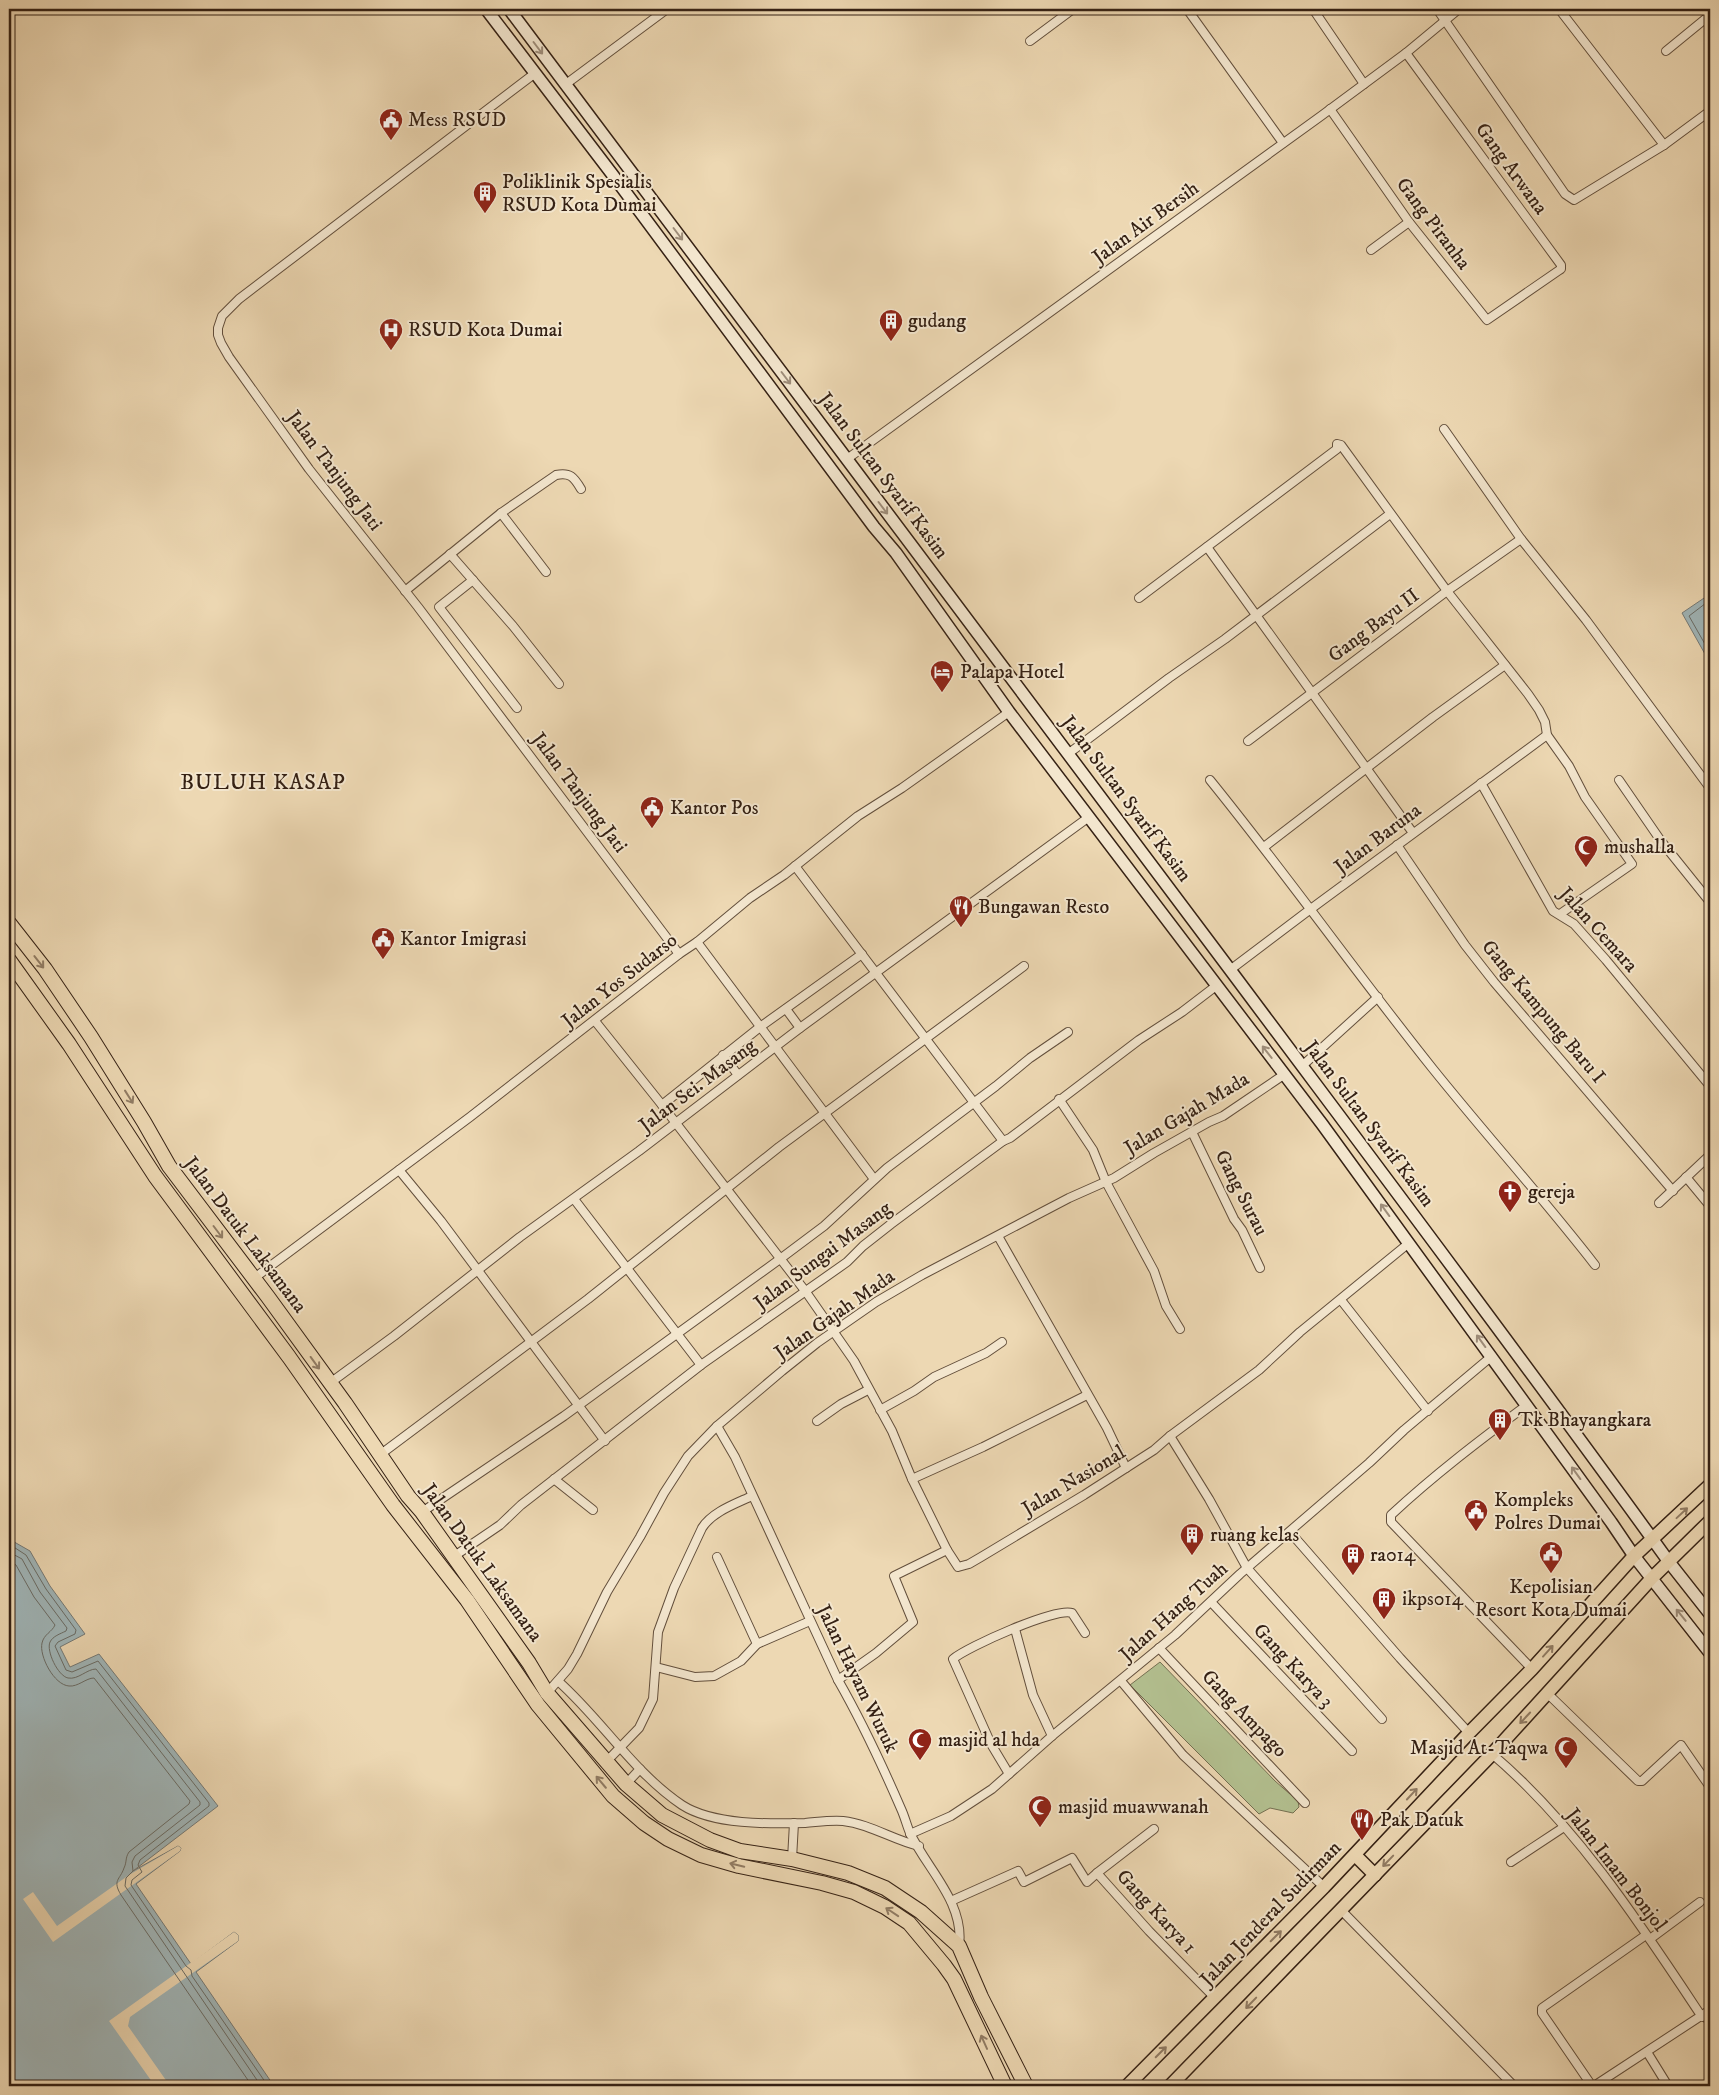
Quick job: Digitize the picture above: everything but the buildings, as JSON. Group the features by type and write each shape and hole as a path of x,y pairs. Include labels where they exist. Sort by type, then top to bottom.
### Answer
{"highway":[{"name":"Jalan Datuk Laksamana","path":"9,923 44,969 91,1037 169,1166 381,1454 408,1496 422,1512 529,1663 547,1693 585,1738 626,1784 662,1815 710,1840 740,1851 792,1859 848,1873 885,1888 921,1912 960,1946 981,1997 1026,2086"},
{"name":"Jalan Datuk Laksamana","path":"9,960 74,1052 155,1176 290,1357 393,1505 466,1600 538,1705 613,1796 644,1823 701,1855 739,1866 822,1883 854,1892 885,1907 909,1923 944,1964 954,1980 1005,2086"},
{"path":"155,1176 169,1166"},
{"path":"393,1505 408,1496"},
{"path":"572,1748 585,1738"}],"main road":[{"name":"Jalan Jenderal Sudirman","path":"1127,2086 1324,1888 1469,1733 1532,1669 1634,1556 1710,1485"},
{"path":"1170,2086 1492,1754 1652,1578 1710,1522"},
{"path":"1355,1855 1375,1875"}],"street":[{"name":"Jalan Sultan Syarif Kasim","path":"486,9 896,553 1008,712 1285,1074 1492,1356 1634,1556 1710,1653"},
{"name":"Jalan Sultan Syarif Kasim","path":"509,9 1069,753 1669,1562 1710,1614"},
{"path":"566,84 667,9"},
{"path":"1030,41 1073,9"},
{"path":"1187,9 1283,143"},
{"path":"1313,9 1364,84"},
{"path":"1437,9 1567,196 1574,200 1664,145 1710,111"},
{"name":"Jalan Air Bersih","path":"847,459 1330,110 1406,53 1458,9"},
{"path":"1559,9 1664,145"},
{"path":"1666,51 1710,14"},
{"name":"Gang Arwana","path":"1406,53 1561,264 1561,269 1524,295"},
{"name":"Jalan Tanjung Jati","path":"534,74 239,299 222,316 218,335 229,357 309,469 405,591 679,954"},
{"name":"Gang Piranha","path":"1330,110 1409,222 1487,320 1524,295"},
{"path":"1371,250 1409,222"},
{"path":"759,372 773,361"},
{"path":"1444,429 1521,539 1586,620 1710,788"},
{"path":"1139,598 1337,450 1337,444 1341,445 1348,452 1390,514 1447,591 1539,710 1545,722 1547,735 1573,773 1585,797 1632,864 1560,914"},
{"path":"405,591 501,513 556,475 566,474 572,476 582,489"},
{"path":"501,513 546,572"},
{"path":"1069,753 1256,616 1390,514"},
{"name":"Gang Bayu II","path":"1248,741 1447,591 1521,539"},
{"path":"1207,547 1413,833"},
{"path":"450,554 513,626 559,684"},
{"path":"473,580 439,607 517,708"},
{"path":"1264,846 1505,665"},
{"name":"Jalan Yos Sudarso","path":"253,1280 595,1022 750,898 796,866 858,816 902,788 1008,712"},
{"name":"Jalan Baruna","path":"1230,970 1547,735"},
{"path":"1210,780 1264,846 1433,1069 1536,1191 1595,1265"},
{"path":"1619,780 1661,841 1710,902"},
{"name":"Jalan Cemara","path":"1481,783 1553,911 1574,924 1710,1086"},
{"name":"Jalan Sei. Masang","path":"330,1383 394,1336 520,1237 676,1124 800,1028 1089,817"},
{"name":"Gang Kampung Baru I","path":"1397,846 1465,945 1494,982 1673,1191"},
{"path":"796,866 1003,1141"},
{"path":"697,942 874,1179"},
{"path":"662,1105 760,1027 862,954"},
{"path":"381,1454 628,1268 726,1188 1024,966"},
{"name":"Jalan Sungai Masang","path":"453,1557 500,1525 521,1505 702,1365 847,1262 862,1246 891,1224 1003,1141 1010,1138 1059,1099 1216,986"},
{"path":"1302,1066 1378,997"},
{"path":"786,1009 800,1028"},
{"name":"Jalan Nasional","path":"595,1022 662,1105 806,1292 854,1361 902,1452 912,1479 946,1550 958,1567 969,1564 1154,1450 1258,1370 1300,1332 1409,1244"},
{"path":"422,1512 578,1404 780,1259 824,1226 874,1179 1030,1058 1068,1032"},
{"path":"723,1055 738,1075"},
{"name":"Jalan Gajah Mada","path":"547,1693 577,1654 607,1592 664,1492 688,1456 717,1426 782,1371 876,1302 1069,1198 1106,1182 1154,1153 1223,1116 1285,1074"},
{"path":"1059,1099 1093,1150 1106,1182 1154,1271 1166,1306 1180,1329"},
{"name":"Gang Surau","path":"1192,1132 1260,1268"},
{"path":"1659,1203 1710,1155"},
{"path":"399,1170 442,1221 605,1441"},
{"path":"1686,1177 1710,1206"},
{"path":"574,1198 702,1365"},
{"path":"998,1236 1107,1428 1126,1468"},
{"path":"1340,1300 1428,1411"},
{"path":"880,1410 934,1378 986,1353 1002,1342"},
{"name":"Jalan Hang Tuah","path":"910,1834 951,1816 974,1802 1121,1681 1404,1430 1492,1356"},
{"path":"817,1421 841,1404 868,1390"},
{"path":"912,1479 984,1447 1087,1395"},
{"path":"1527,1405 1423,1485 1390,1518 1391,1522 1412,1545 1532,1669"},
{"name":"Jalan Hayam Wuruk","path":"717,1426 735,1456 752,1496 763,1515 810,1621 902,1812 910,1834 951,1901 960,1928 960,1946"},
{"path":"1170,1436 1210,1499 1248,1568 1382,1719"},
{"path":"554,1479 593,1510"},
{"path":"606,1762 638,1728 654,1699 658,1632 674,1588 702,1528 705,1523 723,1510 752,1496"},
{"path":"1290,1532 1387,1644 1469,1733"},
{"path":"838,1680 876,1653 914,1622 894,1576 946,1550"},
{"path":"717,1557 757,1644"},
{"name":"Gang Karya 3","path":"1211,1602 1352,1752"},
{"path":"1008,1774 991,1744 952,1661 963,1652 1036,1619 1068,1611 1074,1615 1085,1633"},
{"path":"656,1667 696,1677 714,1676 741,1662 757,1644 810,1621"},
{"path":"1014,1629 1033,1695 1052,1736"},
{"name":"Gang Ampago","path":"1159,1648 1305,1803"},
{"path":"558,1681 576,1698 640,1769 682,1805 704,1815 761,1823 829,1820 845,1822 919,1846"},
{"path":"1121,1681 1183,1755 1324,1888"},
{"path":"1548,1694 1638,1781 1642,1780 1681,1745 1710,1787"},
{"name":"Jalan Imam Bonjol","path":"1492,1754 1511,1770 1564,1827 1623,1900 1648,1937 1706,2014 1710,2024"},
{"path":"626,1784 640,1769"},
{"path":"792,1859 794,1823"},
{"path":"1511,1862 1564,1827"},
{"path":"1097,1873 1154,1829"},
{"name":"Gang Karya 1","path":"951,1901 1013,1873 1018,1872 1024,1882 1070,1858 1073,1859 1087,1882 1097,1873 1149,1931 1215,1998"},
{"path":"1700,1902 1542,2008 1542,2014 1594,2086 1706,2014"},
{"path":"1342,1910 1514,2086"},
{"path":"1647,2052 1668,2086"}],"green space":[{"path":"1160,1662 1275,1781 1298,1801 1299,1807 1293,1813 1270,1808 1259,1814 1130,1685"}],"water":[{"path":"1710,594 1710,663 1682,613"},
{"path":"9,1539 30,1551 50,1586 85,1634 60,1647 70,1667 99,1654 218,1806 133,1871 178,1846 181,1848 180,1851 136,1884 191,1964 234,1932 238,1935 238,1941 196,1972 274,2086 9,2086"}],"pier":[{"path":"178,1846 181,1848 180,1851 53,1942 23,1899 33,1892 57,1926 129,1875"},
{"path":"234,1932 238,1935 238,1941 130,2017 128,2026 170,2086 155,2086 109,2021"}],"place":[{"name":"Mess RSUD","path":"391,141"},
{"name":"Poliklinik Spesialis RSUD Kota Dumai","path":"485,214"},
{"name":"gudang","path":"891,342"},
{"name":"RSUD Kota Dumai","path":"391,351"},
{"name":"Palapa Hotel","path":"942,693"},
{"name":"Kantor Pos","path":"652,829"},
{"name":"mushalla","path":"1586,868"},
{"name":"Bungawan Resto","path":"961,928"},
{"name":"Kantor Imigrasi","path":"383,960"},
{"name":"gereja","path":"1510,1213"},
{"name":"Tk Bhayangkara","path":"1500,1441"},
{"name":"Kompleks Polres Dumai","path":"1476,1532"},
{"name":"ruang kelas","path":"1192,1556"},
{"name":"Kepolisian Resort Kota Dumai","path":"1551,1574"},
{"name":"ra014","path":"1353,1576"},
{"name":"ikps014","path":"1384,1620"},
{"name":"masjid al hda","path":"920,1761"},
{"name":"Masjid At-Taqwa","path":"1566,1769"},
{"name":"masjid muawwanah","path":"1040,1828"},
{"name":"Pak Datuk","path":"1362,1841"}],"district":[{"name":"BULUH KASAP","path":"263,782"}]}
